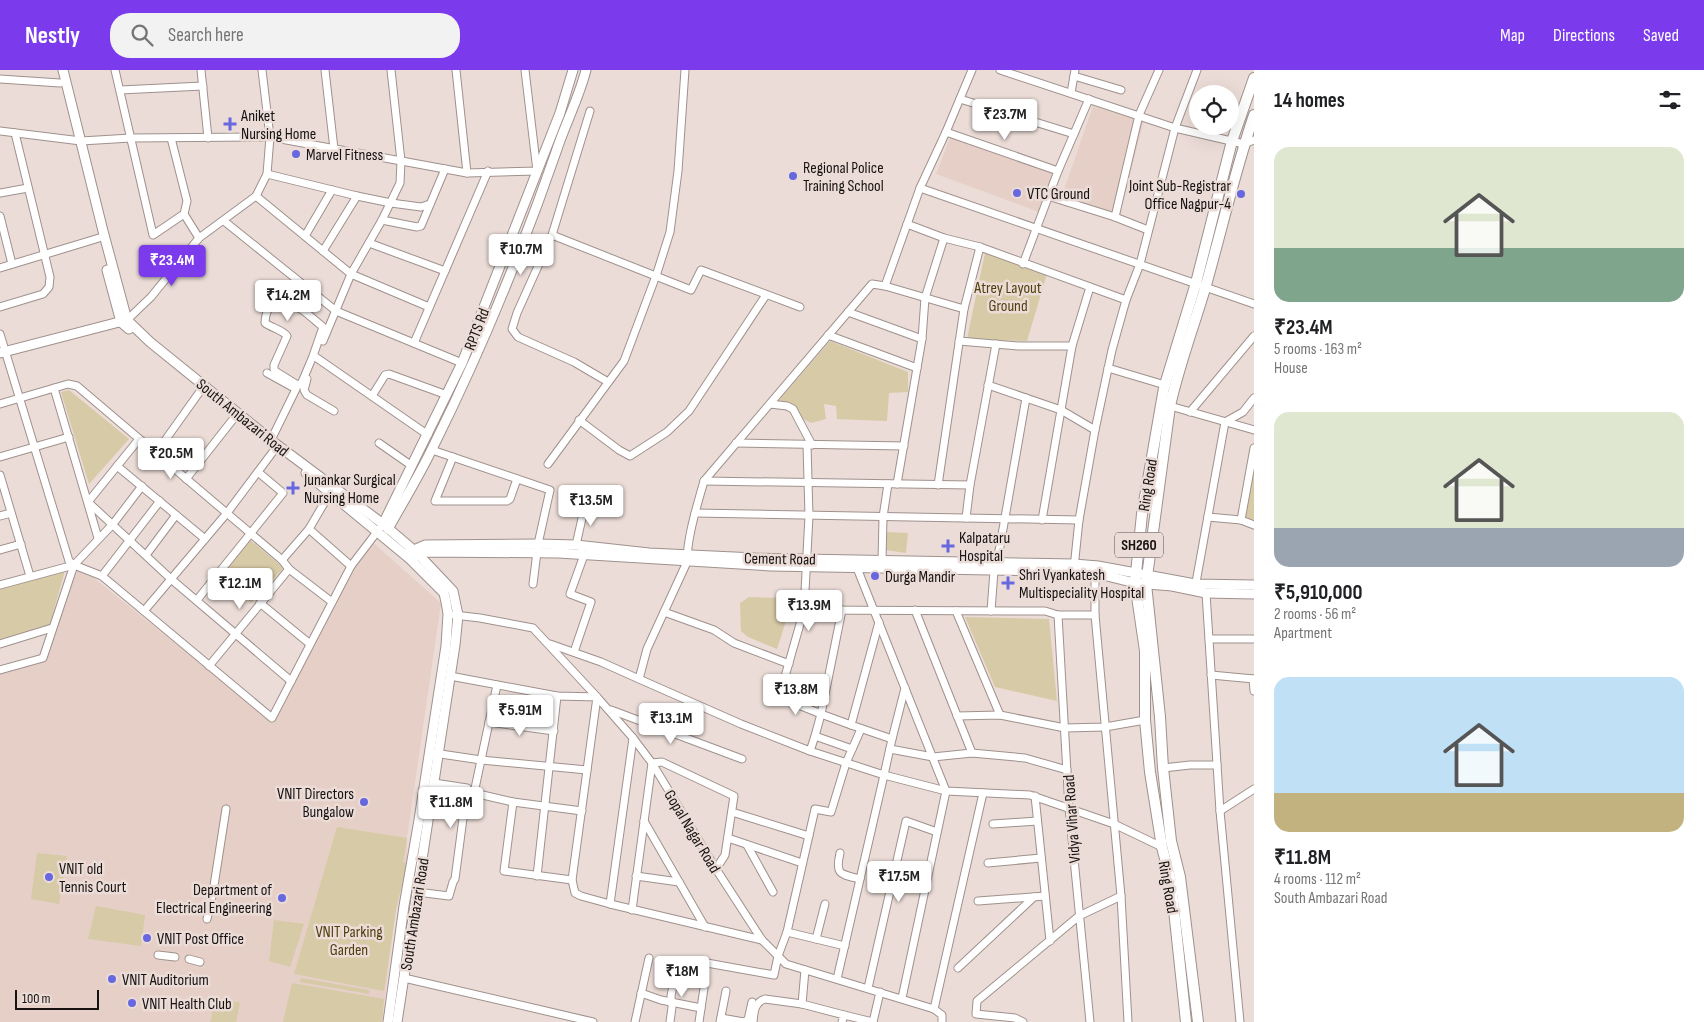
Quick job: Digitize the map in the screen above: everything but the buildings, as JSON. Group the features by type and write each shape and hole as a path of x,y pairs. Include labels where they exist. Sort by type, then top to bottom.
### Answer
{"main road":[{"path":"57,70 79,141 124,321"},
{"path":"63,70 99,238 124,321"},
{"name":"RPTS Rd","path":"385,526 462,363 560,113 573,70"},
{"path":"385,526 432,450 489,325 542,191 586,70"},
{"name":"Ring Road","path":"1200,285 1232,141 1254,78"},
{"name":"Ring Road","path":"1186,1022 1171,882 1162,847 1150,772 1145,720 1141,579 1142,514 1167,391 1200,285 1249,142 1254,115"},
{"path":"3,352 124,321"},
{"name":"South Ambazari Road","path":"124,321 234,418 275,445 385,526 415,551 452,591 458,615 450,676 434,753"},
{"name":"South Ambazari Road","path":"124,321 407,557 444,593 448,614 434,753 434,783 397,1022"},
{"name":"Ring Road","path":"1167,391 1170,406 1141,579 1160,717 1170,841 1180,877 1198,1022"},
{"name":"Cement Road","path":"415,551 425,545 537,549 584,555 807,563 857,568 941,569 995,567"},
{"name":"Cement Road","path":"537,549 576,545 687,558"},
{"path":"407,557 415,551"},
{"name":"Cement Road","path":"807,563 882,561 995,567 1074,568 1098,566 1141,579"},
{"name":"Cement Road","path":"1074,568 1095,573 1141,579"},
{"path":"1141,579 1195,587 1254,585"},
{"path":"1195,587 1206,593 1254,594"},
{"path":"388,1022 404,906 434,753"}],"street":[{"path":"116,70 153,235 184,214 187,201 171,138"},
{"path":"201,70 208,138"},
{"path":"124,321 151,298 199,238 256,196 267,174 270,137 262,70"},
{"path":"325,70 334,149"},
{"path":"334,411 307,395 304,390 305,383 324,332 336,311 351,274 382,220 400,183 401,161 391,70"},
{"path":"456,70 467,173"},
{"path":"0,131 79,141 131,138 270,137 467,173 537,171 525,70"},
{"path":"548,464 624,361 656,276 670,232 678,171 684,70"},
{"path":"885,286 920,188 972,70"},
{"path":"1000,70 1175,128 1232,141 1249,142"},
{"path":"1115,217 1139,115 1159,70"},
{"path":"1074,568 1079,520 1108,368 1126,300 1140,264 1175,128 1196,70"},
{"path":"1071,93 1075,73 1121,90"},
{"path":"0,79 60,83"},
{"path":"120,90 203,86"},
{"path":"960,99 1074,134"},
{"path":"1024,264 1048,196 1089,99"},
{"path":"590,111 552,235 512,328 518,337 574,362 608,382"},
{"path":"946,132 1058,171"},
{"path":"0,307 43,294 49,287 50,277 15,134"},
{"path":"382,220 417,227 421,226 445,169"},
{"path":"414,343 488,171"},
{"path":"267,174 391,203 421,207 430,204"},
{"path":"0,193 28,188"},
{"path":"920,188 1254,304"},
{"path":"304,236 332,190"},
{"path":"256,196 351,274 429,308"},
{"path":"323,251 357,196"},
{"path":"1048,196 1115,217 1148,230"},
{"path":"184,214 199,238"},
{"path":"0,216 12,264"},
{"path":"224,221 336,311 462,363"},
{"path":"907,224 1126,300"},
{"path":"552,235 690,290 701,270 800,307"},
{"path":"0,268 99,238"},
{"path":"897,484 922,339 925,298 944,238"},
{"path":"369,243 445,271"},
{"path":"938,485 964,309 980,248"},
{"path":"639,679 647,649 687,558 695,513 704,482 872,284 964,309"},
{"path":"1042,520 1072,346 1090,288"},
{"path":"579,420 630,456 667,432 689,411 766,294"},
{"path":"314,357 300,384 296,384 274,369 287,336 285,333 265,323 272,300 280,297 304,311 324,327 324,332"},
{"path":"848,312 922,339"},
{"path":"0,334 3,352 69,560 74,565 102,576 272,718 351,566 377,532 385,526"},
{"path":"828,335 917,368"},
{"path":"1190,412 1254,336"},
{"path":"959,341 1072,346"},
{"path":"966,518 970,485 996,344"},
{"path":"314,357 428,434"},
{"path":"1108,368 1167,391"},
{"path":"144,611 227,513 258,472 275,445 296,389 267,373"},
{"path":"372,396 384,375 389,374 447,395"},
{"path":"0,404 68,384 77,386 282,560 289,569 332,602"},
{"path":"988,385 1061,410 1095,430"},
{"path":"54,388 98,538"},
{"path":"156,453 201,390"},
{"path":"991,611 995,567 1026,398"},
{"path":"1225,422 1243,412 1254,398"},
{"path":"770,404 787,406 793,409 810,445 807,483 809,516 804,610 779,699 892,739"},
{"path":"1170,406 1254,430"},
{"path":"186,479 234,418"},
{"path":"1195,587 1225,422"},
{"path":"0,457 69,437"},
{"path":"88,502 140,439"},
{"path":"379,443 412,466"},
{"path":"736,444 904,446"},
{"path":"1241,520 1254,448"},
{"path":"432,450 550,490 537,549 533,584"},
{"path":"454,457 435,501 507,501 510,499 517,479"},
{"path":"117,466 205,539"},
{"path":"196,600 283,493 258,472"},
{"path":"0,475 30,576"},
{"path":"704,482 970,485"},
{"path":"882,561 883,517 888,484"},
{"path":"0,670 43,658 74,565 113,524 142,486"},
{"path":"282,560 309,529 330,493"},
{"path":"102,576 160,501"},
{"path":"88,502 171,579 291,681"},
{"path":"576,545 585,504"},
{"path":"0,516 11,513"},
{"path":"695,513 1079,520"},
{"path":"146,555 176,515"},
{"path":"1208,517 1241,520 1254,525"},
{"path":"309,529 351,566"},
{"path":"0,550 21,544"},
{"path":"574,652 591,602 570,594 584,555"},
{"path":"0,585 74,565"},
{"path":"857,568 946,791 902,998"},
{"path":"209,666 289,569"},
{"path":"1095,573 1095,615 1121,896 1128,1022"},
{"path":"1206,593 1220,811 1240,1022"},
{"path":"260,603 310,644"},
{"path":"804,610 991,611 1095,615"},
{"path":"810,751 820,714 842,610"},
{"path":"915,610 972,754"},
{"path":"956,611 1000,716"},
{"path":"664,612 714,630 734,643 789,664"},
{"name":"Gopal Nagar Road","path":"448,614 534,628 597,696 652,763 716,869 762,940 786,964 934,1009"},
{"name":"Vidya Vihar Road","path":"1058,615 1069,808 1090,1022"},
{"path":"851,725 879,622"},
{"path":"0,644 52,628"},
{"path":"1209,640 1254,639"},
{"path":"548,643 601,662 741,724 810,751 884,776 946,791 1035,796 1114,824 1162,847"},
{"path":"1211,675 1254,679 1254,691"},
{"path":"450,676 557,696 597,696 572,880 576,893 632,910 762,940"},
{"path":"497,685 474,793 513,802 582,811"},
{"path":"837,979 905,688"},
{"path":"537,876 557,696"},
{"path":"608,709 742,759"},
{"path":"957,716 1000,716 1065,728 1105,728 1145,720"},
{"path":"489,722 554,731"},
{"path":"707,964 772,975 775,973 778,956 787,932 815,808 831,812 846,763 861,729"},
{"path":"815,736 852,749"},
{"path":"610,904 633,738"},
{"path":"890,749 933,757 972,754 1025,758 1067,770"},
{"path":"434,753 481,760 587,770"},
{"path":"632,910 652,763 662,762 734,796 725,855 716,869"},
{"path":"1163,768 1217,765"},
{"path":"417,892 449,896 452,882 455,879 467,788 434,783"},
{"path":"1220,811 1254,789"},
{"path":"942,1022 942,1015 934,1009 983,792"},
{"path":"1035,796 1050,941"},
{"path":"513,802 504,871 572,880"},
{"path":"207,920 226,809"},
{"path":"732,812 808,836"},
{"path":"644,821 705,927"},
{"path":"868,988 906,821 937,832"},
{"path":"993,824 1037,821"},
{"path":"728,838 802,864"},
{"path":"747,845 773,892"},
{"path":"840,853 838,871 860,879"},
{"path":"988,863 1041,858"},
{"path":"636,876 679,882"},
{"path":"978,901 1045,896"},
{"path":"1023,1022 1019,1019 976,1018 977,1001 1079,916 1121,896"},
{"path":"958,968 1034,897"},
{"path":"816,939 825,904"},
{"path":"787,932 845,946"},
{"path":"158,954 175,957"},
{"path":"635,1022 649,958"},
{"path":"189,959 200,962"},
{"path":"670,1022 671,996 676,970"},
{"path":"802,1004 806,970"},
{"path":"404,978 593,1022"},
{"path":"700,1022 704,988"},
{"path":"726,992 721,1020 744,1022 748,1020 752,1002"},
{"path":"753,1022 756,1005 762,999 802,1004 843,1018 873,1022 880,992"},
{"path":"641,993 652,998 701,1008"}],"shaded area":[{"path":"1093,106 1144,121 1118,220 1063,193"},
{"name":"VTC Ground","path":"950,138 1055,170 1039,212 936,174"},
{"path":"369,539 441,603 407,838 407,863 395,915 382,1022 0,1022 0,674 44,662 79,566 274,723"}],"green space":[{"name":"Atrey Layout Ground","path":"985,253 1047,274 1027,341 967,339"},
{"path":"830,341 908,372 908,392 889,393 887,421 837,419 836,406 824,404 826,419 811,423 775,405"},
{"path":"69,390 129,439 89,484 61,392"},
{"path":"1254,445 1254,524 1242,523"},
{"path":"886,532 908,533 906,553 886,550"},
{"path":"250,540 284,568 251,603 221,578"},
{"path":"66,567 49,627 0,641 0,587"},
{"path":"749,597 781,598 789,602 785,624 777,649 748,637 741,631 740,603"},
{"path":"965,617 1049,619 1057,701 995,687"},
{"name":"VNIT Parking Garden","path":"337,827 407,838 403,862 407,863 396,910 384,991 294,974"},
{"name":"VNIT old Tennis Court","path":"37,853 67,856 59,904 31,899"},
{"path":"96,906 145,915 141,946 88,939"},
{"path":"274,920 304,924 290,967 269,961"},
{"path":"301,978 369,990 369,994 300,982"},
{"path":"292,983 384,999 382,1022 283,1022"},
{"path":"216,997 240,1003 236,1022 210,1022"}],"place":[{"name":"Aniket Nursing Home","path":"230,124"},
{"name":"Marvel Fitness","path":"296,154"},
{"name":"Regional Police Training School","path":"793,176"},
{"name":"VTC Ground","path":"1017,193"},
{"name":"Joint Sub-Registrar Office Nagpur-4","path":"1241,194"},
{"name":"Junankar Surgical Nursing Home","path":"293,488"},
{"name":"Kalpataru Hospital","path":"948,546"},
{"name":"Durga Mandir","path":"875,576"},
{"name":"Shri Vyankatesh Multispeciality Hospital","path":"1008,583"},
{"name":"VNIT Directors Bungalow","path":"364,802"},
{"name":"VNIT old Tennis Court","path":"49,877"},
{"name":"Department of Electrical Engineering","path":"282,898"},
{"name":"VNIT Post Office","path":"147,938"},
{"name":"VNIT Auditorium","path":"112,979"},
{"name":"VNIT Health Club","path":"132,1003"}]}
